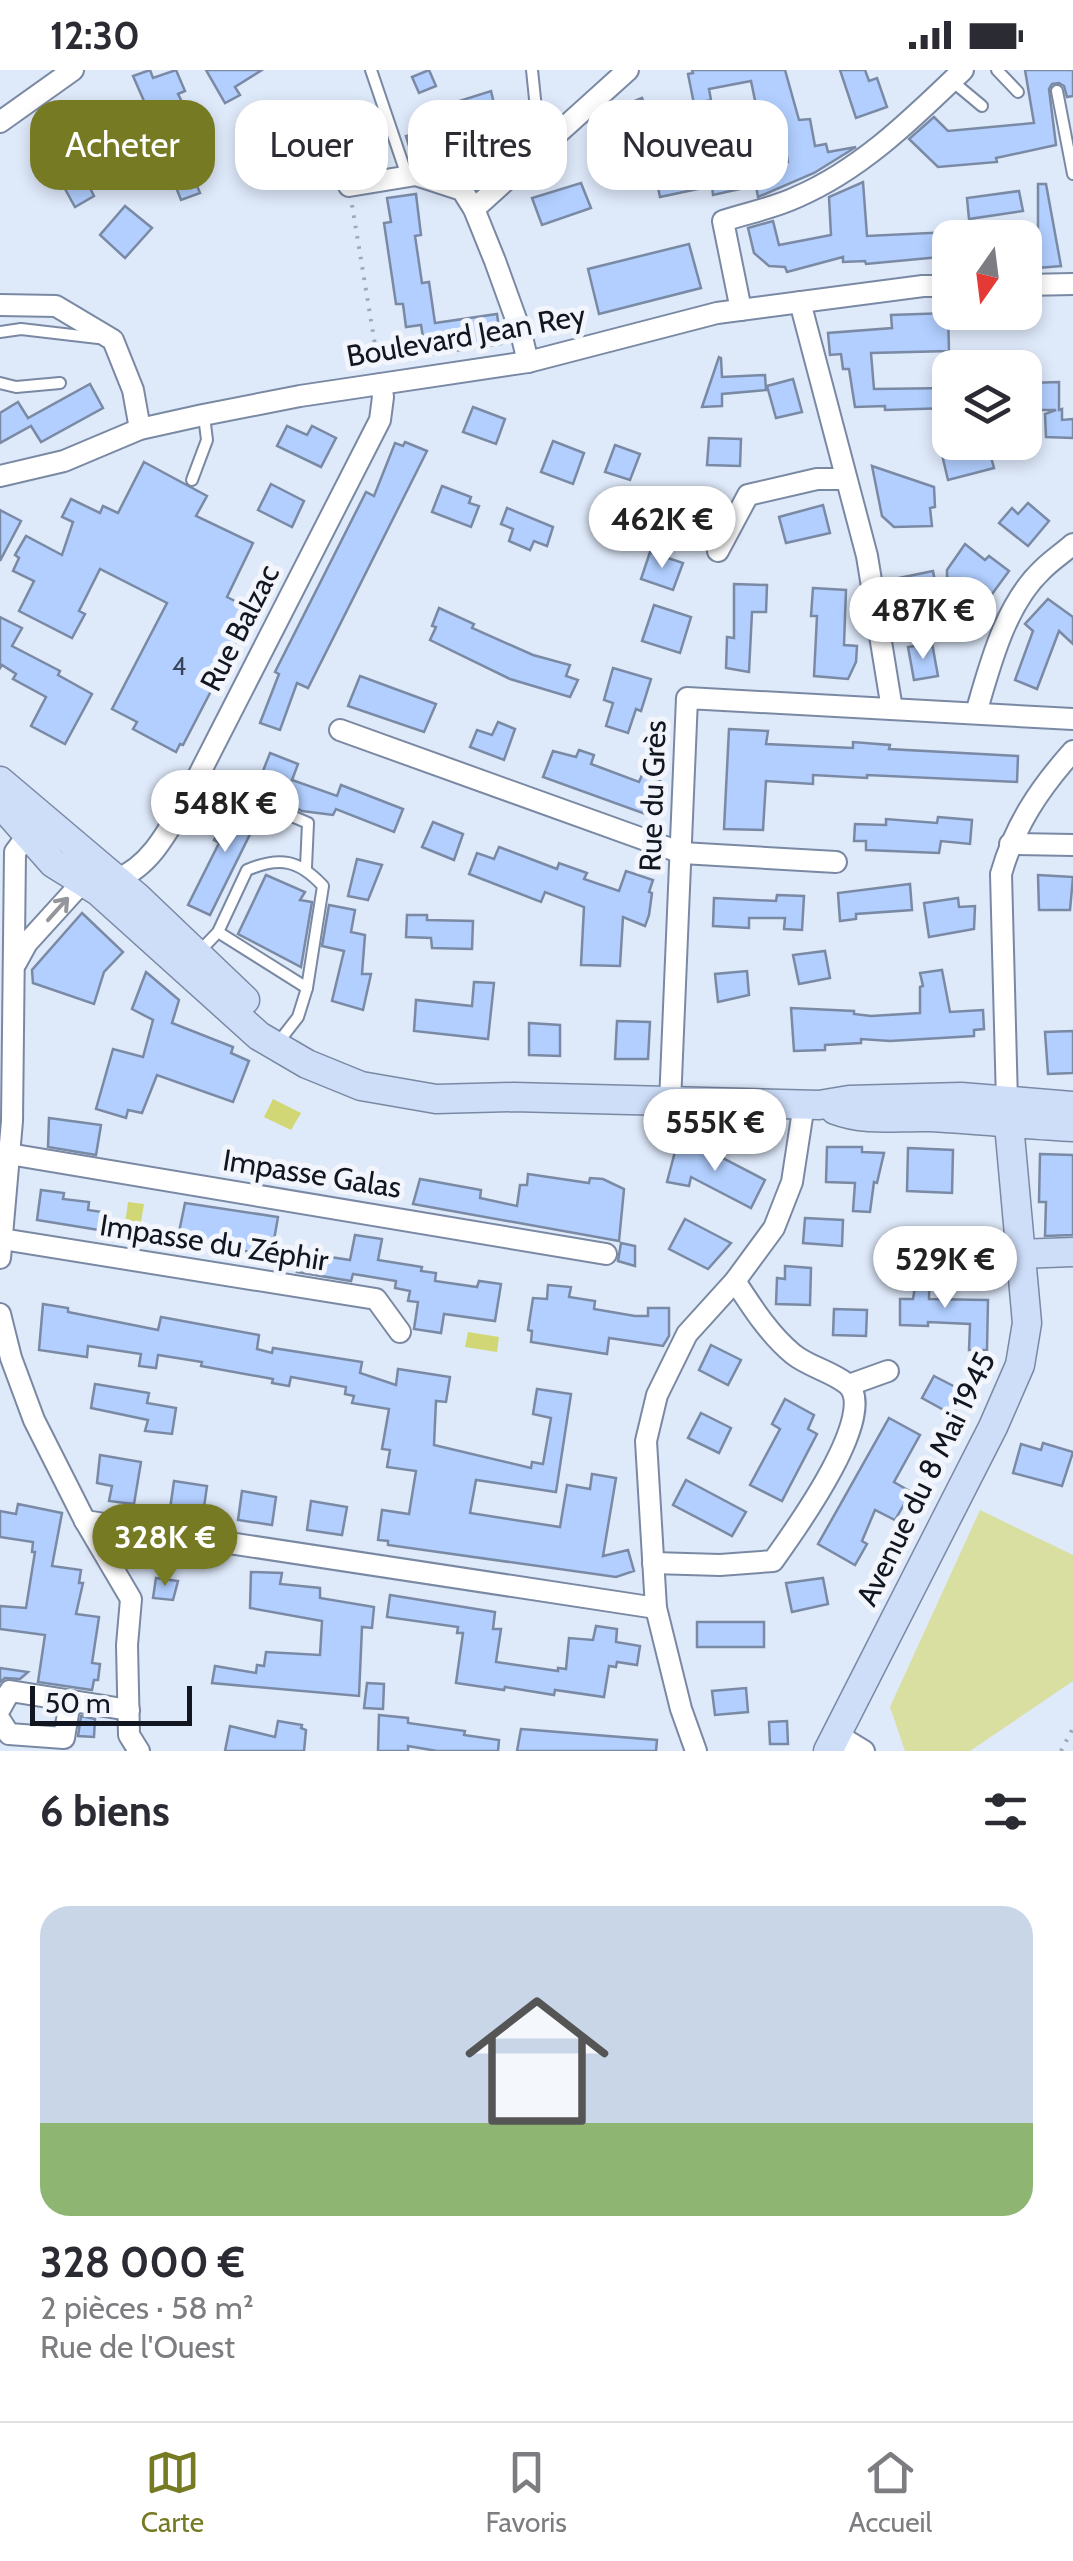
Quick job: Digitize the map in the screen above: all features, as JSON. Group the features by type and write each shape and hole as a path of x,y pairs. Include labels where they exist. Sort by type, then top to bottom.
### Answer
{"main road":[{"path":"0,781 117,879 208,943 256,1011 306,1064 361,1086 436,1099 514,1097 812,1104 848,1116 889,1120 1073,1106"},
{"path":"0,802 53,863 111,901 234,1014 281,1040"},
{"path":"1007,1112 1073,1127"},
{"name":"Avenue du 8 Mai 1945","path":"832,1742 1013,1387 1027,1323 1007,1112"},
{"path":"1020,1254 1073,1252"}],"street":[{"path":"0,122 73,70"},
{"path":"567,124 628,70"},
{"path":"741,310 723,221 795,198 841,174 900,129 958,75"},
{"path":"388,179 416,174 462,190 474,208 528,362"},
{"path":"474,208 494,190"},
{"path":"1042,285 1073,284"},
{"name":"Boulevard Jean Rey","path":"0,476 64,461 140,429 204,415 528,362 718,313 932,286"},
{"path":"800,302 866,556 892,708"},
{"path":"0,305 56,306 113,340 133,390 140,429"},
{"name":"Rue Balzac","path":"117,879 133,870 159,845 198,776 380,420 382,384"},
{"path":"718,552 748,495 816,479 846,479"},
{"path":"976,713 992,657 1015,610 1039,572 1073,544"},
{"name":"Rue du Grès","path":"670,1103 687,698 1073,718"},
{"path":"340,730 682,853 836,862"},
{"path":"1007,1112 1001,874 1026,810 1073,751"},
{"path":"1,1249 9,1154 8,962 15,852 27,836 56,828"},
{"path":"1010,844 1073,845"},
{"path":"8,962 72,894 86,884 117,879"},
{"path":"696,1751 681,1709 656,1608 646,1441 657,1395 687,1334 735,1281 774,1228 792,1182 812,1104"},
{"name":"Impasse Galas","path":"9,1154 606,1254"},
{"name":"Impasse du Zéphir","path":"1,1249 376,1299 400,1332"},
{"path":"653,1563 720,1565 773,1561 818,1498 855,1416 857,1399 849,1386 794,1356 758,1316 735,1281"},
{"path":"0,1314 10,1358 34,1420 85,1521 131,1599 127,1645 129,1735 138,1751"},
{"path":"849,1386 888,1371"},
{"path":"85,1521 656,1608"},
{"path":"0,1708 10,1691 128,1710"},
{"path":"0,1720 9,1734 64,1738 70,1701"},
{"path":"832,1742 864,1751"}],"lane":[{"path":"370,70 406,176"},
{"path":"532,70 535,100"},
{"path":"997,70 1018,92"},
{"path":"958,75 982,106"},
{"path":"1058,91 1073,174"},
{"path":"0,332 21,329 113,340"},
{"path":"0,383 60,383"},
{"path":"192,480 207,440 204,415"},
{"path":"198,776 308,822 306,868"},
{"path":"281,1040 298,1017 307,988 323,886 306,868 270,860 247,870 208,943 307,988"}],"path":[{"path":"350,190 382,384"},
{"path":"1061,1751 1073,1728"}],"shaded area":[{"path":"273,1099 301,1113 291,1130 264,1117"},
{"path":"128,1202 144,1204 139,1234 124,1232"},
{"path":"468,1332 499,1337 497,1352 465,1347"},
{"path":"980,1510 1073,1555 1073,1681 970,1751 905,1751 890,1707"}],"building":[{"path":"150,70 153,78 176,70 185,91 178,94 181,100 144,100 133,76"},
{"path":"206,70 262,70 235,87 240,95 225,103"},
{"path":"429,70 436,86 419,93 412,77"},
{"path":"692,70 785,70 799,120 810,119 815,146 826,144 828,152 856,147 788,184 788,100 755,100 751,81 709,89 711,100 693,100 688,74"},
{"path":"840,70 865,70 869,81 877,78 887,107 856,118"},
{"path":"1025,70 1073,70 1073,96 1067,97 1059,83 1049,89 1056,145 996,158 997,162 938,167 909,139 934,117 948,131 1034,123"},
{"path":"491,91 493,100 462,100"},
{"path":"863,182 867,236 932,233 932,258 866,264 843,262 843,257 787,272 785,267 769,266 754,253 748,228 773,221 779,245 831,235 829,197"},
{"path":"581,183 591,208 542,225 532,198"},
{"path":"1038,184 1046,184 1061,266 1042,268 1042,220 1038,220"},
{"path":"66,190 91,190 94,196 75,207"},
{"path":"177,190 199,190 200,193 181,200"},
{"path":"659,190 693,190 660,197"},
{"path":"1019,191 1023,211 969,219 967,198"},
{"path":"416,194 421,235 415,236 422,283 429,282 435,323 497,314 501,344 426,355 421,325 406,327 403,304 396,304 384,223 391,222 387,198"},
{"path":"125,206 152,228 125,258 100,235"},
{"path":"689,244 701,288 599,314 588,269"},
{"path":"932,314 932,330 948,330 949,350 871,353 874,389 932,388 932,409 855,407 849,369 843,369 841,354 830,355 828,333 892,328 891,315"},
{"path":"719,357 722,377 765,375 766,390 722,394 722,406 702,407"},
{"path":"793,379 802,412 776,418 767,386"},
{"path":"1059,382 1059,410 1062,409 1062,420 1073,419 1073,438 1046,437 1045,414 1056,410 1042,410 1042,383"},
{"path":"90,384 103,408 41,442 31,426 0,443 0,413 18,402 28,418"},
{"path":"473,407 505,419 496,444 463,432"},
{"path":"287,426 307,435 312,426 336,438 321,467 277,446"},
{"path":"709,438 741,439 740,466 707,465"},
{"path":"553,441 584,453 573,484 541,472"},
{"path":"405,442 427,451 308,688 297,683 280,730 260,723 279,674 275,672 366,492 374,496 395,443 403,446"},
{"path":"615,445 640,454 630,480 605,472"},
{"path":"943,460 992,460 994,468 948,480"},
{"path":"144,462 207,496 196,516 253,543 227,597 253,610 176,752 133,729 137,722 112,709 167,603 100,569 79,611 85,614 72,638 19,611 34,581 13,571 19,558 15,555 26,536 62,555 73,522 62,517 71,499 100,513 103,506 118,513"},
{"path":"872,466 934,487 932,526 894,527 882,516"},
{"path":"271,484 304,501 292,527 258,510"},
{"path":"442,486 471,497 469,503 479,506 471,527 432,512"},
{"path":"701,493 711,515 699,522 701,528 678,539 668,518 672,515 669,509"},
{"path":"1028,503 1049,521 1028,546 999,523 1012,508 1018,514"},
{"path":"823,505 830,533 786,543 779,517"},
{"path":"507,508 553,527 547,546 534,541 530,550 509,541 513,529 501,524"},
{"path":"0,510 21,521 0,561"},
{"path":"965,544 985,560 989,556 1009,571 984,605 947,577 947,570"},
{"path":"650,552 683,563 673,590 641,579"},
{"path":"933,571 938,598 905,604 899,578"},
{"path":"734,584 767,585 766,612 752,612 749,672 726,668 727,637 734,638"},
{"path":"813,588 846,590 844,645 857,646 856,662 848,679 814,676 817,616 811,616"},
{"path":"1048,599 1073,617 1073,644 1059,631 1037,689 1015,680 1033,631 1025,624"},
{"path":"654,605 691,617 680,653 642,641"},
{"path":"439,608 474,624 472,628 533,655 570,665 566,676 578,680 570,697 510,679 430,640"},
{"path":"0,617 22,628 12,646 60,671 58,675 92,694 65,744 31,726 46,697 13,679 16,674 2,665 0,668"},
{"path":"932,643 938,676 914,680 908,647"},
{"path":"613,668 651,679 641,711 636,709 628,733 606,726 613,703 604,700"},
{"path":"360,676 436,704 424,732 348,706"},
{"path":"498,722 515,729 504,760 470,747 477,730 492,735"},
{"path":"729,729 768,731 766,744 853,748 853,742 890,745 889,749 1018,756 1017,782 867,775 813,775 813,784 766,781 763,830 724,829"},
{"path":"579,750 594,755 591,764 639,782 642,775 660,781 648,815 543,777 553,751 576,757"},
{"path":"270,753 298,764 292,780 337,796 341,785 403,809 394,832 336,809 333,815 302,811 256,789"},
{"path":"234,800 261,812 210,915 188,905 219,843 214,840"},
{"path":"938,817 972,820 970,844 941,841 939,853 866,850 866,841 854,841 855,824 886,825 886,819 937,823"},
{"path":"433,822 463,834 454,860 422,847"},
{"path":"499,847 557,869 559,863 587,873 584,879 619,891 626,871 653,880 645,926 623,917 620,966 581,965 584,907 545,892 541,902 469,874 477,853 494,859"},
{"path":"357,859 382,865 368,900 348,896"},
{"path":"266,875 305,892 300,900 312,902 301,967 238,934"},
{"path":"1038,875 1073,877 1070,910 1039,910"},
{"path":"910,884 912,910 856,914 856,919 840,921 838,893"},
{"path":"777,895 804,896 802,930 784,929 785,918 749,918 749,928 713,926 714,898 776,901"},
{"path":"958,898 959,907 975,906 974,929 929,937 924,903"},
{"path":"329,905 355,910 351,932 365,935 362,974 371,974 363,1010 332,1001 344,951 322,946"},
{"path":"82,913 123,952 104,972 94,1004 33,983 32,970"},
{"path":"407,915 427,915 427,920 473,921 472,949 432,948 431,938 406,937"},
{"path":"825,951 830,978 799,984 793,955"},
{"path":"942,970 950,1012 983,1010 984,1029 974,1030 974,1036 861,1039 861,1043 825,1045 825,1050 794,1051 791,1008 854,1011 871,1016 920,1013 920,973"},
{"path":"747,971 749,995 718,1002 715,974"},
{"path":"146,972 179,1000 172,1023 233,1047 231,1053 249,1061 233,1102 157,1075 142,1113 128,1110 126,1118 96,1109 113,1049 143,1057 153,1020 132,1009"},
{"path":"474,982 494,983 488,1039 414,1031 416,1000 472,1006"},
{"path":"617,1021 650,1022 648,1059 615,1059"},
{"path":"529,1023 560,1025 560,1056 529,1055"},
{"path":"1073,1031 1073,1073 1048,1074 1045,1032"},
{"path":"49,1118 101,1125 96,1155 48,1147"},
{"path":"677,1144 711,1152 765,1180 751,1208 691,1177 689,1186 667,1182"},
{"path":"827,1147 862,1147 862,1152 884,1153 877,1183 874,1182 870,1212 853,1211 855,1183 826,1182"},
{"path":"908,1148 953,1150 952,1193 907,1191"},
{"path":"1040,1154 1073,1155 1073,1235 1045,1236 1046,1202 1039,1202"},
{"path":"528,1174 589,1183 590,1178 603,1179 624,1189 619,1241 413,1204 420,1179 481,1190 480,1198 517,1206 520,1185 527,1185"},
{"path":"41,1190 64,1193 63,1199 89,1202 88,1210 102,1212 99,1230 37,1220"},
{"path":"185,1203 278,1217 271,1257 206,1242 205,1247 177,1242"},
{"path":"805,1218 843,1220 842,1246 803,1243"},
{"path":"685,1219 731,1243 708,1269 669,1249"},
{"path":"355,1235 382,1239 378,1260 422,1267 421,1271 436,1273 435,1281 477,1287 479,1281 501,1284 495,1321 444,1314 441,1333 414,1329 418,1302 408,1301 410,1291 395,1288 396,1281 353,1274 351,1281 297,1272 304,1253 350,1260"},
{"path":"621,1243 635,1246 635,1266 618,1261"},
{"path":"919,1263 930,1264 929,1299 988,1300 987,1350 969,1350 970,1324 900,1325 900,1299 913,1299"},
{"path":"785,1266 811,1268 810,1305 776,1304 777,1278 785,1279"},
{"path":"548,1285 571,1287 569,1297 595,1301 594,1309 648,1316 648,1308 669,1308 669,1336 663,1346 609,1338 607,1354 531,1342 532,1331 528,1330 533,1298 547,1299"},
{"path":"43,1304 158,1330 161,1317 259,1335 257,1349 362,1362 360,1373 396,1385 398,1369 450,1377 446,1402 436,1401 434,1445 531,1468 532,1462 543,1464 551,1418 533,1414 537,1389 571,1394 556,1492 476,1480 470,1513 560,1527 567,1485 590,1489 592,1474 616,1478 603,1556 628,1550 634,1571 616,1577 388,1545 388,1541 378,1540 382,1510 409,1514 416,1471 387,1467 390,1450 382,1449 389,1409 352,1403 354,1396 345,1394 346,1387 291,1377 289,1386 272,1383 273,1379 201,1366 202,1362 158,1355 156,1368 139,1366 141,1354 88,1346 87,1357 39,1350"},
{"path":"834,1309 867,1310 866,1336 833,1335"},
{"path":"711,1345 741,1360 728,1385 699,1370"},
{"path":"934,1376 965,1392 953,1415 922,1398"},
{"path":"95,1384 149,1393 147,1403 176,1408 172,1434 145,1431 148,1420 91,1408"},
{"path":"785,1399 814,1415 808,1429 817,1434 782,1501 750,1485 780,1429 772,1424"},
{"path":"701,1413 731,1428 719,1453 688,1438"},
{"path":"889,1418 920,1435 894,1482 911,1492 895,1520 875,1510 862,1541 867,1544 855,1565 818,1544"},
{"path":"1043,1443 1073,1452 1062,1486 1013,1473 1021,1444 1041,1450"},
{"path":"100,1455 141,1462 134,1504 109,1501 112,1486 97,1483"},
{"path":"686,1480 746,1512 732,1536 673,1505"},
{"path":"174,1481 207,1486 203,1514 170,1509"},
{"path":"242,1491 276,1497 272,1525 238,1520"},
{"path":"311,1501 347,1507 342,1535 307,1530"},
{"path":"18,1504 62,1513 52,1566 81,1570 79,1583 83,1583 76,1614 99,1617 92,1663 100,1664 92,1690 38,1682 45,1635 0,1629 0,1606 26,1608 35,1552 33,1542 0,1537 0,1511 16,1514"},
{"path":"251,1572 282,1573 280,1584 320,1588 320,1598 374,1607 372,1628 362,1627 359,1696 212,1683 215,1666 256,1673 257,1665 264,1666 266,1652 320,1655 322,1621 250,1608"},
{"path":"156,1578 178,1581 173,1600 153,1598"},
{"path":"823,1578 828,1604 792,1612 786,1583"},
{"path":"390,1595 495,1612 493,1629 501,1629 496,1662 566,1669 569,1638 593,1640 596,1626 617,1629 616,1642 640,1646 637,1665 617,1662 616,1667 609,1666 604,1697 456,1683 463,1633 457,1633 458,1627 387,1617"},
{"path":"697,1622 764,1622 764,1647 697,1647"},
{"path":"0,1668 28,1672 20,1679 5,1678 0,1682"},
{"path":"367,1683 384,1684 383,1709 364,1708"},
{"path":"746,1688 748,1712 715,1715 712,1691"},
{"path":"379,1715 499,1740 498,1751 437,1751 408,1746 408,1751 378,1751"},
{"path":"81,1716 95,1719 94,1737 78,1736"},
{"path":"278,1721 302,1725 306,1730 304,1751 225,1751 230,1726 275,1737"},
{"path":"787,1721 788,1744 770,1744 769,1722"},
{"path":"521,1729 657,1740 656,1751 517,1751"}]}
